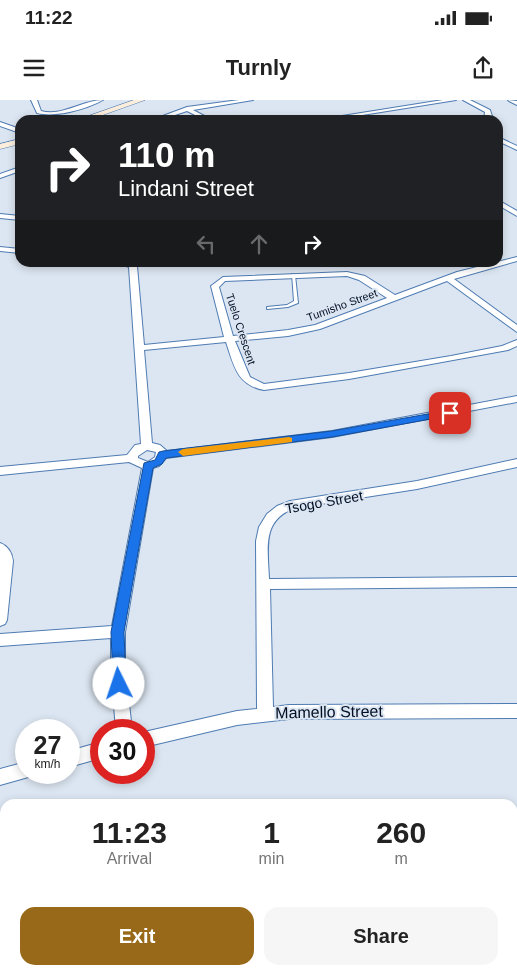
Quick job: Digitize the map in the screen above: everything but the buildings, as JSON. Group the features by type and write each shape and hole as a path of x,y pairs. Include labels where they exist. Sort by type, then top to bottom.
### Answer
{"street":[{"path":"34,100 38,112 51,114 62,113 100,100"},
{"path":"96,115 141,100"},
{"path":"169,115 187,109 250,100"},
{"path":"353,115 453,100"},
{"path":"466,100 488,111 489,115"},
{"path":"511,100 517,102"},
{"path":"187,109 200,115"},
{"path":"0,124 15,129"},
{"path":"503,141 517,148"},
{"path":"0,147 15,142"},
{"path":"0,176 15,171"},
{"path":"503,205 517,214"},
{"path":"0,216 15,218"},
{"path":"0,249 15,251"},
{"path":"134,267 138,348 147,446"},
{"name":"Tumisho Street","path":"138,348 288,333 317,327 448,278 491,267"},
{"name":"Tuelo Crescent","path":"393,298 355,275 238,277 223,280 216,284 216,291 230,338 244,377 255,385 264,387 349,376 442,360 505,348 517,343"},
{"path":"448,278 517,329"},
{"path":"132,458 139,465 148,466 158,462 163,455 332,434 517,399"},
{"path":"132,458 136,450 147,446 159,448 163,455"},
{"path":"0,471 132,458"},
{"name":"Tsogo Street","path":"265,714 263,531 270,518 284,508 417,485 517,463"},
{"path":"123,719 118,669 118,632 148,466"},
{"path":"0,548 6,555 7,561 0,620"},
{"path":"264,584 517,582"},
{"path":"0,640 118,632"},
{"name":"Mamello Street","path":"155,737 265,714 314,711 517,711"},
{"path":"0,777 15,773"}],"lane":[{"path":"269,308 288,306 296,302 293,275"}],"slow traffic":[{"path":"183,452 289,440"}],"route":[{"path":"119,684 117,652 121,609 148,466 158,462 163,455 278,442 450,413"}]}
